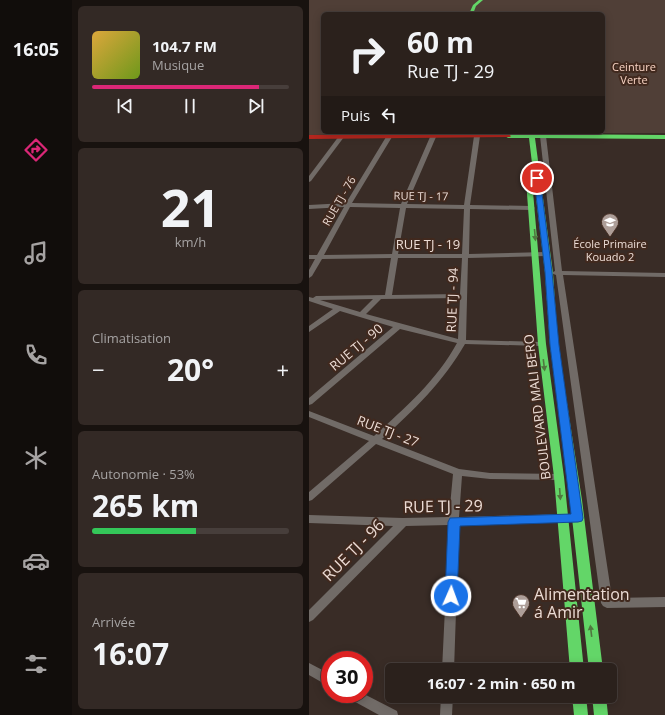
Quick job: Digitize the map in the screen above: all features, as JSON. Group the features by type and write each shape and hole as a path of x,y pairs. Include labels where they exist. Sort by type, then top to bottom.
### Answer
{"main road":[{"path":"466,12 474,0"},
{"path":"472,12 481,0"},
{"path":"309,137 665,137"},
{"name":"BOULEVARD MALI BERO","path":"529,138 532,208 542,344 559,477 561,518 576,663"},
{"name":"BOULEVARD MALI BERO","path":"529,138 549,272 554,345 576,500 595,663"},
{"path":"580,703 581,715"},
{"path":"600,703 601,715"}],"street":[{"name":"RUE TJ - 94","path":"309,497 376,441 442,375 452,361 462,342 467,207 477,136"},
{"path":"543,136 559,273 607,602 665,602"},
{"path":"309,180 341,137"},
{"name":"RUE TJ - 76","path":"309,276 348,205 389,137"},
{"path":"388,297 403,206 433,137"},
{"path":"529,138 545,148"},
{"name":"RUE TJ - 17","path":"309,207 348,205 532,208"},
{"name":"RUE TJ - 19","path":"309,257 546,254"},
{"path":"549,272 665,275"},
{"path":"309,299 464,296"},
{"path":"361,314 379,297"},
{"path":"309,299 399,326 462,342 542,344"},
{"path":"309,330 339,308"},
{"name":"RUE TJ - 90","path":"309,402 399,326"},
{"name":"RUE TJ - 27","path":"309,414 458,472 491,476 559,477"},
{"path":"448,663 454,522 458,472"},
{"path":"576,500 593,500"},
{"name":"RUE TJ - 29","path":"309,519 454,522 578,518"},
{"name":"RUE TJ - 96","path":"309,617 403,522"},
{"path":"309,668 321,675"},
{"path":"367,703 386,714"},
{"path":"446,715 447,703"}],"green space":[{"name":"Ceinture Verte","path":"309,0 665,0 665,133 605,133 605,12 321,12 321,134 415,134 309,135"}],"traffic: fast":[{"path":"472,12 474,6 481,0"},
{"path":"531,134 549,273 554,345 576,500 595,663"},
{"path":"508,136 665,137"},
{"path":"529,180 542,344 559,477 576,663"},
{"path":"580,703 581,715"},
{"path":"600,703 601,715"}],"traffic: jam":[{"path":"309,137 508,136"}],"place":[{"name":"École Primaire Kouado 2","path":"610,237"},
{"name":"Alimentation á Amir","path":"521,618"}],"route":[{"path":"451,596 454,522 578,518 554,345 549,272 537,178"}]}
